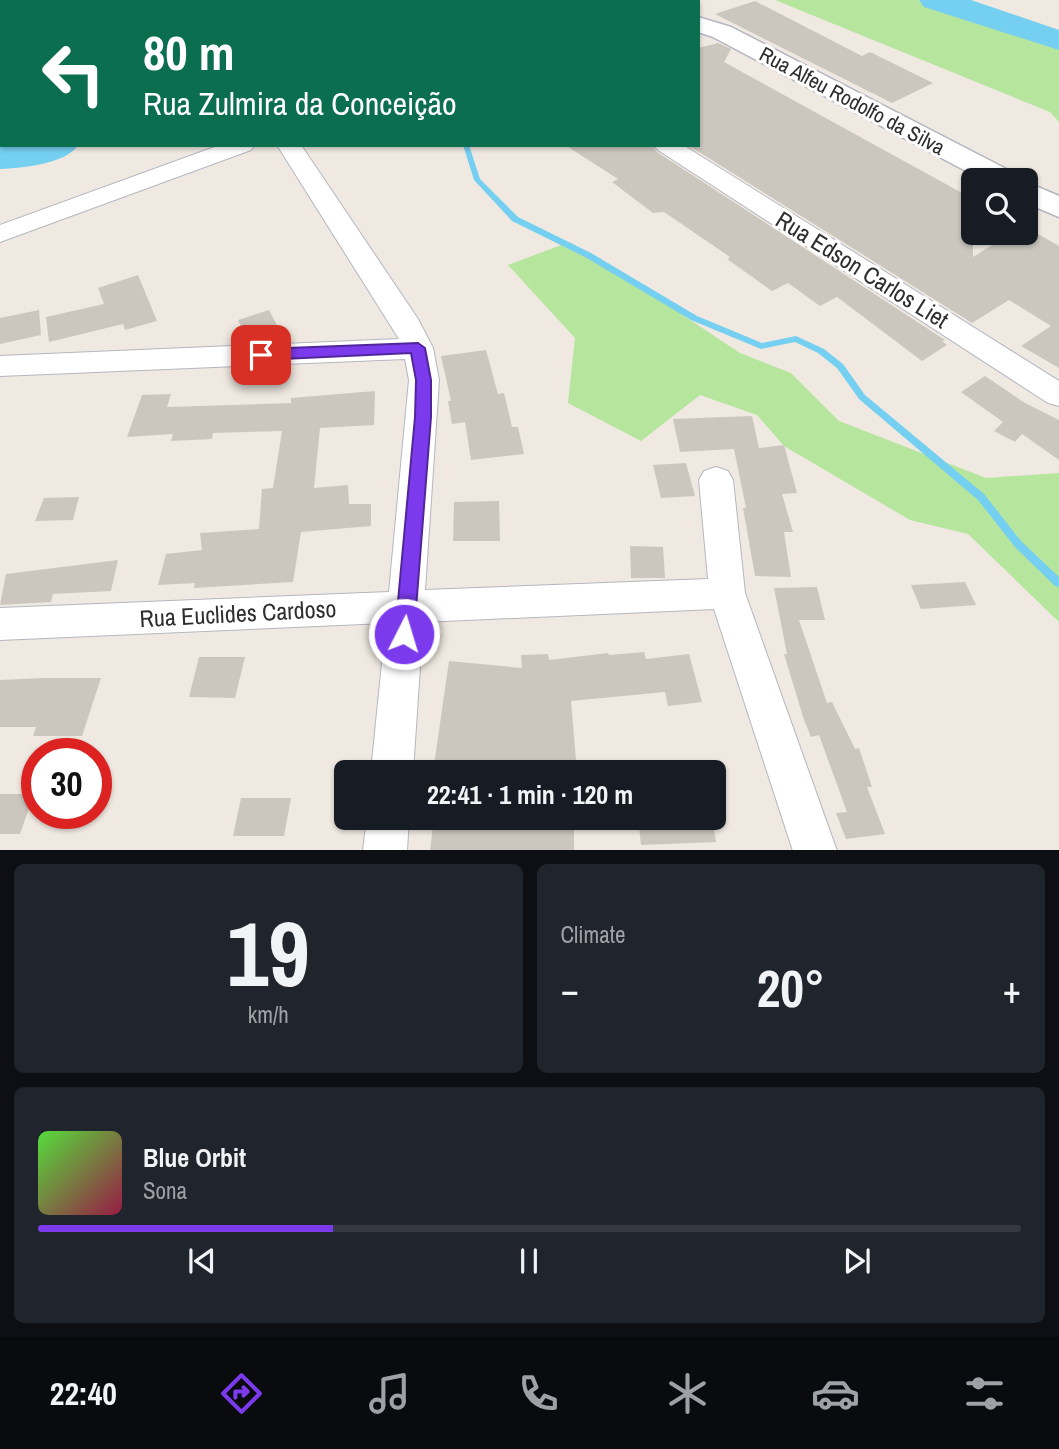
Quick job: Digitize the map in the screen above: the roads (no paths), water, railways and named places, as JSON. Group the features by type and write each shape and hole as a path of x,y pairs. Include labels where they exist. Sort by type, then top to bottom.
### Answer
{"street":[{"name":"Rua Alfeu Rodolfo da Silva","path":"700,25 722,32 982,168"},
{"path":"0,234 238,147"},
{"path":"290,147 408,326 418,348 424,380 393,760"},
{"name":"Rua Edson Carlos Liet","path":"669,147 1059,395"},
{"path":"1038,197 1059,208"},
{"path":"0,366 418,348"},
{"path":"716,480 727,593 815,850"},
{"name":"Rua Euclides Cardoso","path":"0,624 727,593"},
{"path":"384,850 386,830"}],"waterway":[{"path":"935,0 1059,40"},
{"path":"0,157 23,156 52,147"},
{"path":"467,147 477,180 515,219 588,255 694,318 761,346 796,339 821,351 840,366 862,397 981,497 1018,544 1059,583"}]}
